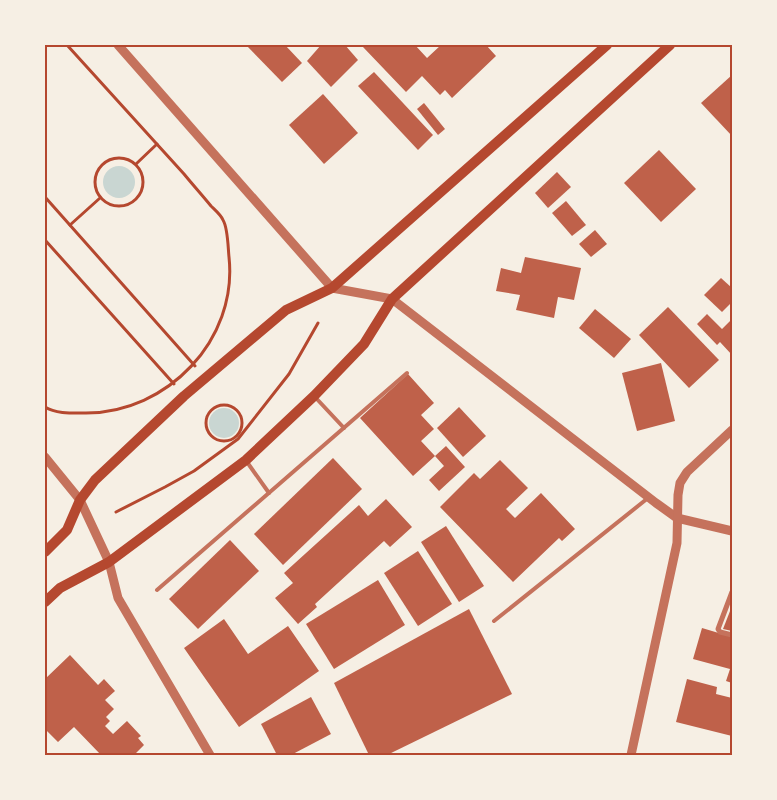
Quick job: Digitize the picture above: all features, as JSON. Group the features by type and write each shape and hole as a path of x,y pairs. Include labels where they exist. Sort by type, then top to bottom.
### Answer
{"main road":[{"path":"45,552 67,530 80,500 95,480 184,396 286,310 332,288 607,45"},
{"path":"45,602 60,588 109,562 246,460 314,396 364,344 392,298 670,45"}],"street":[{"path":"118,45 332,288 392,298 648,498 677,518 732,531"},
{"path":"631,755 677,543 680,483 687,472 732,430"},
{"path":"45,457 80,500 109,562 118,598 210,755"},
{"path":"732,592 718,626 720,632 732,635"}],"lane":[{"path":"157,590 408,373"},
{"path":"314,396 344,428"},
{"path":"246,460 269,493"},
{"path":"494,621 648,498"}],"path":[{"path":"45,407 59,412 78,413 97,413 115,410 148,400 174,384 194,365 216,330 228,291 230,264 224,221 158,144 67,45"},
{"path":"136,164 158,144"},
{"path":"118,157 128,159 136,164 142,172 144,182 136,200 128,205 118,206 108,204 100,198 94,184 100,166 108,160 118,157"},
{"path":"45,197 205,378"},
{"path":"70,225 100,198"},
{"path":"45,240 47,246 184,396"},
{"path":"116,512 194,471 237,437 289,374 318,322"},
{"path":"226,405 235,409 242,422 237,437 222,441 213,438 206,424 206,419 211,410 226,405"}],"shaded area":[{"path":"119,166 125,167 130,171 134,176 134,188 130,193 125,197 119,198 113,197 108,193 104,188 103,182 104,176 108,171 113,167"},
{"path":"224,408 235,412 239,423 235,434 224,438 213,434 209,423 213,412"}],"building":[{"path":"246,45 285,45 302,63 282,82"},
{"path":"321,45 345,45 358,60 331,87 307,61"},
{"path":"365,45 415,45 427,58 441,45 486,45 496,56 452,98 445,90 440,95 422,76 406,92 363,47"},
{"path":"374,72 433,135 418,150 358,86"},
{"path":"732,75 732,136 701,103"},
{"path":"323,94 358,133 324,164 289,125"},
{"path":"424,103 445,129 438,135 417,109"},
{"path":"659,150 696,189 661,222 624,183"},
{"path":"557,172 571,187 548,208 535,193"},
{"path":"566,201 586,225 572,236 552,213"},
{"path":"595,230 607,244 591,257 579,244"},
{"path":"525,257 581,268 574,300 558,297 554,318 516,310 520,295 496,291 501,268 521,273"},
{"path":"721,278 732,288 732,302 722,312 704,295"},
{"path":"668,307 719,360 689,388 639,335"},
{"path":"595,309 631,339 614,358 579,328"},
{"path":"707,314 722,329 732,319 732,355 720,342 717,345 697,324"},
{"path":"661,363 675,421 637,431 622,373"},
{"path":"408,374 434,403 421,415 434,429 421,441 435,456 413,476 360,418"},
{"path":"459,407 486,436 463,457 437,428"},
{"path":"446,446 465,467 439,491 429,480 444,466 435,456"},
{"path":"333,458 362,489 283,565 254,534"},
{"path":"500,460 528,488 506,509 515,518 541,493 575,529 562,541 559,538 513,582 440,507 474,473 480,479"},
{"path":"386,499 412,527 390,547 384,541 315,604 317,607 298,624 275,598 293,583 284,573 359,505 368,516"},
{"path":"446,526 484,586 459,602 421,542"},
{"path":"230,540 259,571 198,629 169,599"},
{"path":"418,551 452,604 418,626 384,573"},
{"path":"378,580 405,625 334,669 306,624"},
{"path":"732,606 732,631 723,629"},
{"path":"469,609 512,694 387,755 369,755 334,683"},
{"path":"224,619 248,654 288,626 319,671 239,727 184,648"},
{"path":"702,628 732,637 732,683 726,681 730,669 693,659"},
{"path":"70,655 98,685 104,679 115,691 105,700 114,709 106,717 110,721 105,726 113,734 127,721 141,736 138,738 144,745 134,755 101,755 74,727 58,742 45,729 45,679"},
{"path":"687,679 717,687 716,694 732,698 732,736 676,722"},
{"path":"311,697 331,734 291,755 277,755 261,724"}]}
